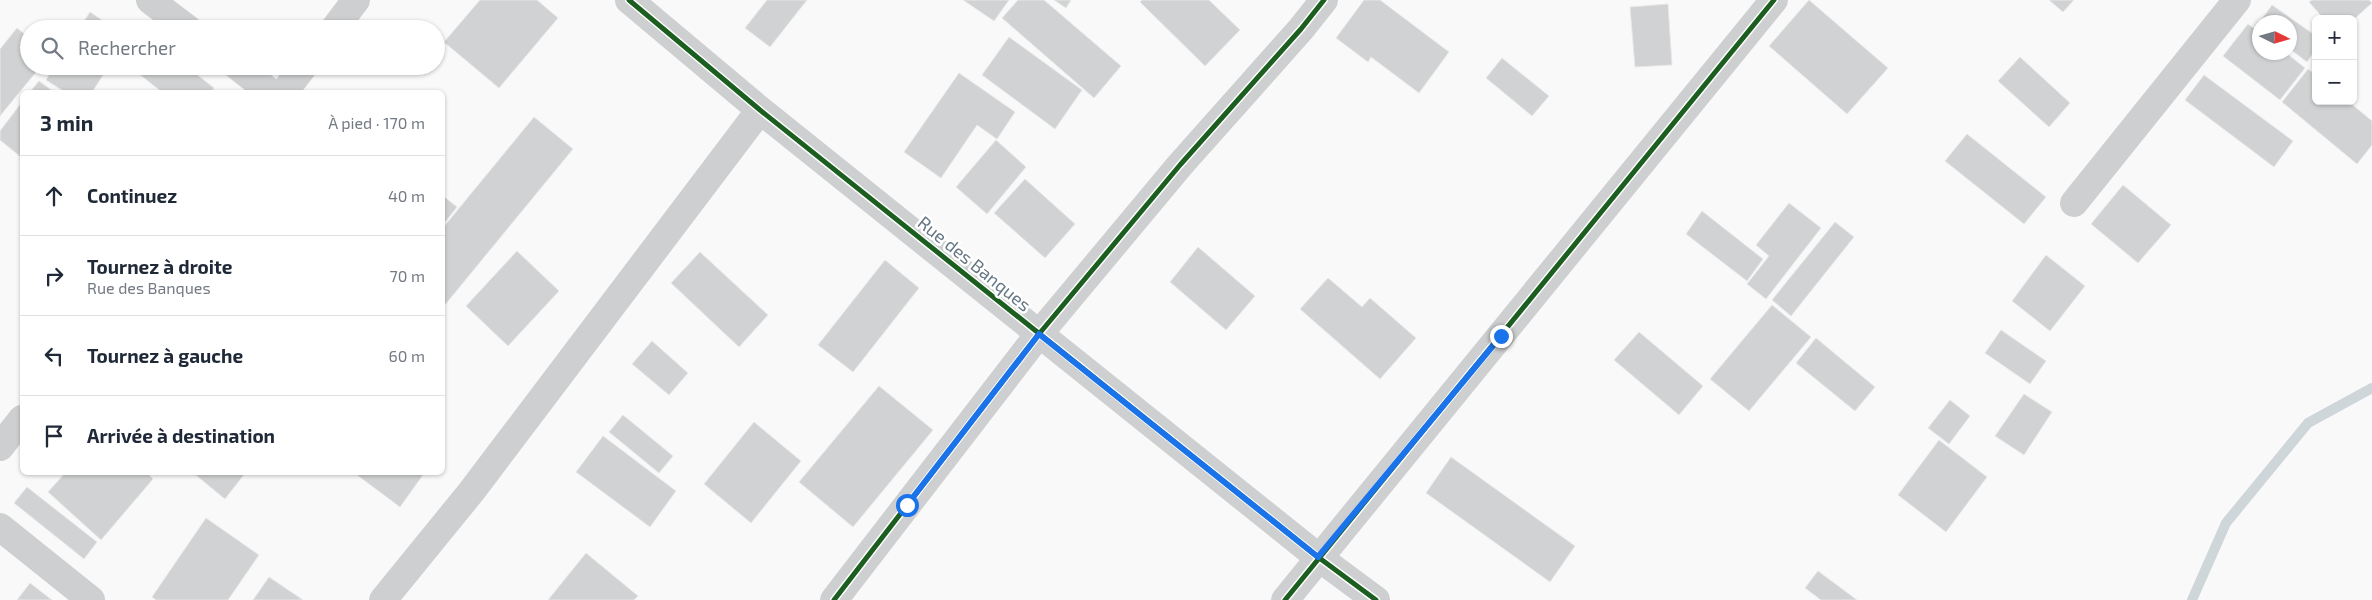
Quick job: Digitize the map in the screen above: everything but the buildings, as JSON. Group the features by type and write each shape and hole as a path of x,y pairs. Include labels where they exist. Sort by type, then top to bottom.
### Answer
{"street":[{"path":"150,0 176,20"},
{"path":"341,20 356,0"},
{"name":"Rue des Banques","path":"629,0 760,110 1318,557 1376,600"},
{"path":"834,600 1039,334 1180,165 1301,29 1324,0"},
{"path":"1285,600 1318,557 1774,0"},
{"path":"2074,203 2237,0"},
{"path":"248,75 267,90"},
{"path":"286,90 297,75"},
{"path":"384,600 471,492 760,110"},
{"path":"0,446 20,421"},
{"path":"0,527 91,600"}],"waterway":[{"path":"2192,600 2226,523 2308,423 2372,388"}],"cycle path":[{"path":"629,0 760,110 1318,557 1376,600"},
{"path":"834,600 1039,334 1180,165 1301,29 1324,0"},
{"path":"1285,600 1774,0"}],"route":[{"path":"907,505 1039,334 1318,557 1501,336"}]}
